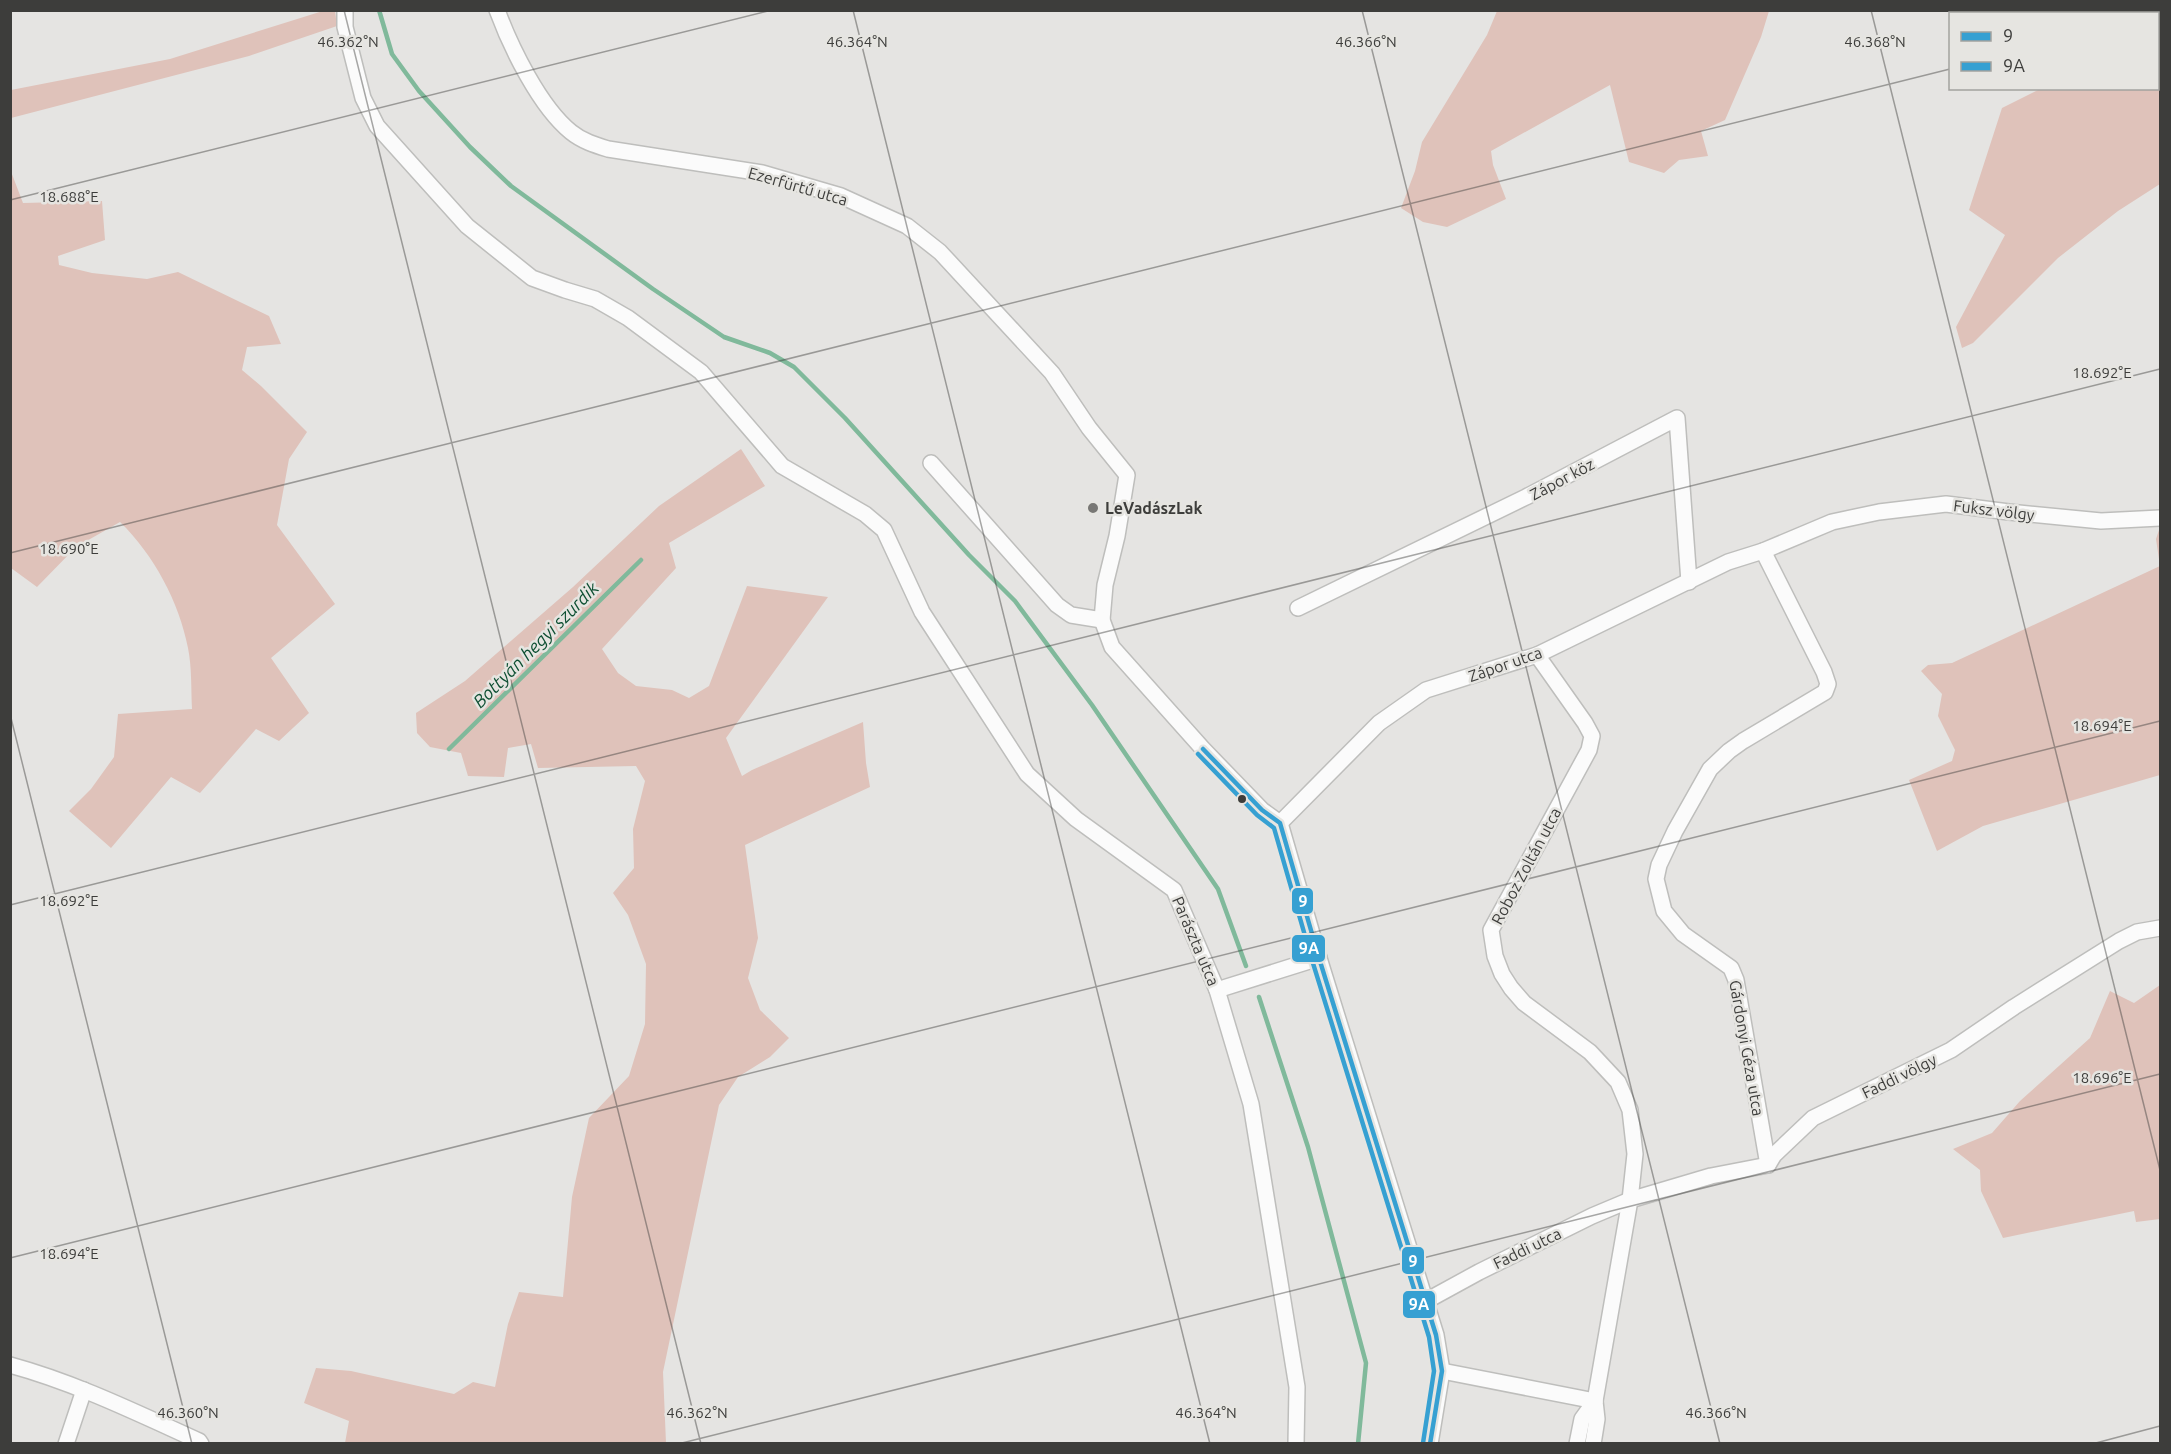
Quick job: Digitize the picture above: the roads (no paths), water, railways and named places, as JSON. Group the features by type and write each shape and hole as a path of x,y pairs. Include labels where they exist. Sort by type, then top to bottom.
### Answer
{"street":[{"name":"Parászta utca","path":"345,10 345,27 363,98 377,126 467,226 532,278 595,299 628,318 701,372 782,466 865,514 884,530 922,612 1027,774 1076,819 1174,890 1217,990 1251,1104 1297,1387 1296,1443"},
{"name":"Ezerfürtű utca","path":"497,10 528,75 552,114 571,133 588,143 608,149 762,173 841,196 907,226 940,252 1052,373 1089,428 1127,475 1117,536 1105,585 1102,620"},
{"name":"Zápor köz","path":"1298,608 1526,497 1677,418 1689,582"},
{"path":"932,463 1057,605 1071,615 1102,620 1112,647 1138,679 1262,810 1280,823 1319,958 1436,1335 1442,1371 1430,1443"},
{"name":"Fuksz völgy","path":"1763,551 1832,522 1879,512 1946,504 2101,520 2160,518"},
{"name":"Zápor utca","path":"1280,823 1379,723 1426,690 1537,656 1728,562 1763,551"},
{"name":"Gárdonyi Géza utca","path":"1763,551 1828,684 1825,692 1743,741 1710,769 1675,831 1659,865 1656,879 1664,911 1672,922 1683,934 1731,968 1736,980 1768,1165"},
{"name":"Roboz Zoltán utca","path":"1537,656 1592,736 1589,750 1491,930 1495,956 1502,974 1524,1003 1590,1052 1618,1082 1630,1110 1635,1154 1630,1200 1595,1401 1597,1419 1593,1443"},
{"name":"Faddi völgy","path":"1768,1165 1774,1155 1813,1119 1951,1050 2023,1001 2119,941 2137,932 2160,928"},
{"path":"1217,990 1319,958"},
{"path":"1630,1200 1712,1176 1768,1165"},
{"name":"Faddi utca","path":"1426,1301 1489,1266 1630,1200"},
{"path":"10,1365 40,1373 84,1390 201,1443"},
{"path":"1442,1371 1595,1401"},
{"path":"66,1443 84,1390"},
{"name":"Roboz Zoltán utca","path":"1577,1443 1582,1419 1595,1401"}],"waterway":[{"path":"379,10 392,54 419,91 470,147 511,186 653,289 724,337 770,353 794,367 845,418 969,555 1015,601 1092,705 1218,889 1246,966"},
{"name":"Bottyán hegyi szurdik","path":"449,749 641,560"},
{"path":"1259,997 1308,1147 1366,1363 1358,1444"}],"place":[{"name":"LeVadászLak","path":"1093,508"}]}
